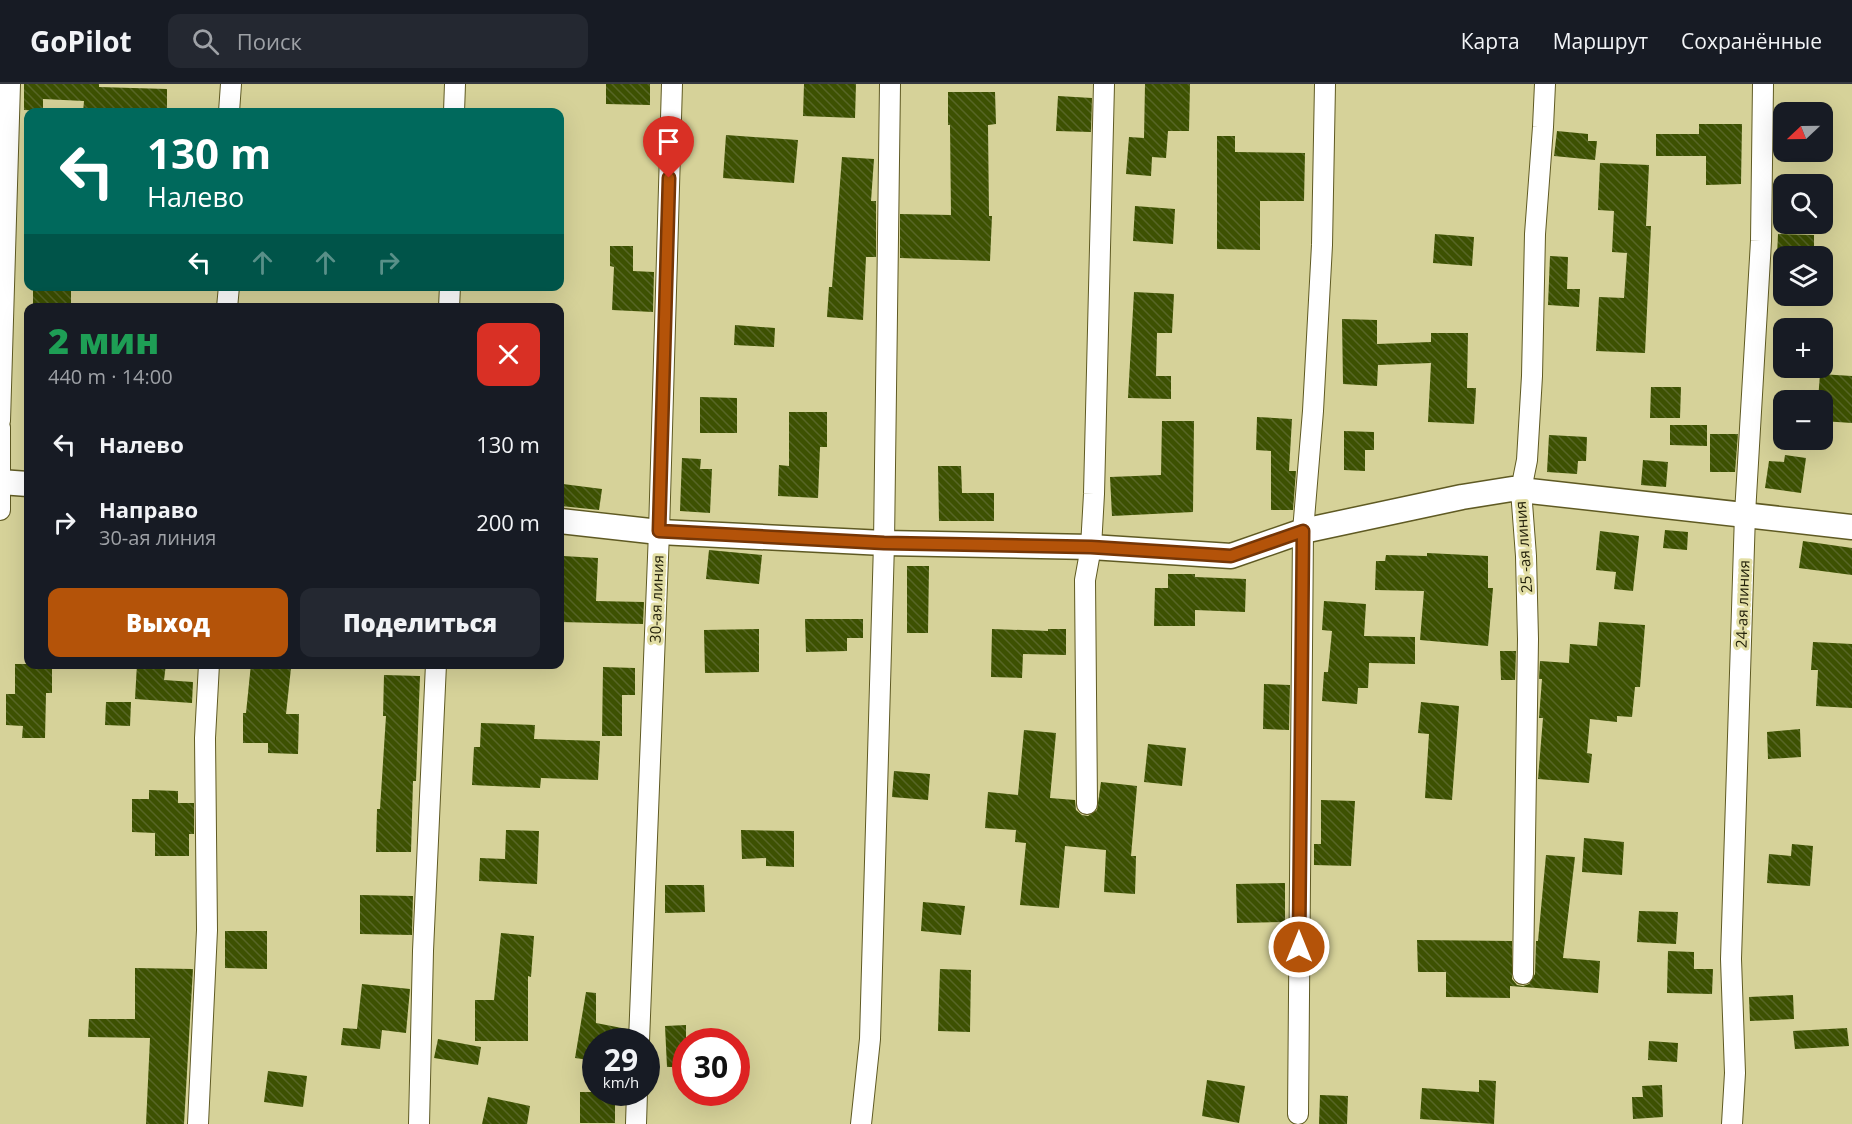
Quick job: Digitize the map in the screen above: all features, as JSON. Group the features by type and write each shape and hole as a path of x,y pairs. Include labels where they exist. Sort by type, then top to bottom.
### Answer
{"street":[{"path":"0,421 10,84"},
{"path":"229,108 231,84"},
{"path":"454,108 455,84"},
{"name":"30-ая линия","path":"640,1028 659,531 672,84"},
{"path":"861,1124 870,1039 884,543 890,84"},
{"path":"1087,804 1085,580 1091,547 1097,395 1104,84"},
{"path":"1298,1114 1303,531 1313,411 1322,245 1325,84"},
{"name":"25 -ая линия","path":"1523,974 1528,639 1526,556 1521,490 1527,460 1532,376 1535,234 1544,127 1545,84"},
{"name":"24-ая линия","path":"1732,1124 1735,1073 1731,959 1745,514 1761,241 1763,84"},
{"path":"0,427 0,510"},
{"path":"0,482 24,484"},
{"path":"564,521 659,531 884,543 1091,547 1231,556 1303,531 1462,497 1512,489 1852,527"},
{"path":"198,1124 207,930 204,738 209,669"},
{"path":"418,1124 436,669"},
{"path":"636,1124 637,1106"}],"building":[{"path":"24,84 99,84 99,87 167,89 167,108 83,108 84,101 43,99 43,108 24,108"},
{"path":"606,84 650,84 650,105 606,104"},
{"path":"804,84 856,84 855,118 803,116"},
{"path":"1145,84 1190,84 1189,131 1168,131 1166,158 1152,157 1151,176 1126,174 1129,137 1144,138"},
{"path":"948,92 995,92 996,124 988,125 989,216 992,216 990,261 900,258 900,214 951,215"},
{"path":"1058,96 1092,98 1091,132 1056,131"},
{"path":"1699,124 1742,124 1741,184 1706,185 1706,156 1656,156 1656,134 1699,134"},
{"path":"1557,131 1588,134 1588,141 1597,141 1595,160 1554,156"},
{"path":"726,135 798,140 794,183 723,178"},
{"path":"1217,136 1235,136 1235,152 1305,153 1304,201 1260,201 1260,250 1217,249"},
{"path":"842,157 874,159 871,201 876,201 876,257 866,257 863,320 827,317 829,287 832,287"},
{"path":"1600,163 1649,165 1646,226 1651,226 1645,353 1596,351 1599,297 1624,298 1627,253 1612,252 1614,211 1598,210"},
{"path":"1135,206 1175,209 1173,244 1133,241"},
{"path":"1435,234 1474,237 1472,266 1433,263"},
{"path":"1778,234 1814,235 1814,246 1777,246"},
{"path":"610,246 633,246 633,271 654,272 653,312 612,310 614,267 610,266"},
{"path":"1550,256 1568,257 1567,289 1580,289 1579,307 1548,305"},
{"path":"33,291 71,291 71,303 33,303"},
{"path":"1134,292 1174,294 1172,333 1157,333 1156,376 1171,376 1171,399 1128,398"},
{"path":"1342,319 1377,320 1377,344 1431,342 1431,333 1468,333 1467,388 1476,388 1474,424 1428,422 1431,363 1378,365 1377,386 1343,384"},
{"path":"735,325 775,328 774,347 734,345"},
{"path":"1833,375 1852,376 1852,423 1833,422 1833,390 1819,390 1820,378 1833,378"},
{"path":"1651,387 1681,387 1680,418 1650,418"},
{"path":"700,397 737,398 737,433 700,433"},
{"path":"789,412 827,412 827,447 820,447 818,498 778,496 779,465 789,466"},
{"path":"1257,417 1292,419 1289,471 1296,471 1293,510 1271,510 1271,451 1256,450"},
{"path":"1162,421 1194,421 1193,512 1112,516 1110,477 1161,475"},
{"path":"1670,425 1707,425 1707,446 1670,445"},
{"path":"1344,431 1374,432 1374,450 1365,450 1365,471 1344,470"},
{"path":"1710,434 1738,434 1735,472 1710,472"},
{"path":"1549,435 1587,437 1586,461 1578,461 1577,474 1547,472"},
{"path":"1785,455 1806,458 1801,493 1765,488 1769,461 1784,462"},
{"path":"682,458 701,459 700,469 712,469 710,513 680,511"},
{"path":"1643,460 1668,462 1666,487 1641,485"},
{"path":"938,466 961,466 962,493 994,493 994,521 939,521"},
{"path":"564,484 602,489 599,510 564,506"},
{"path":"1665,530 1688,532 1687,550 1663,548"},
{"path":"1600,531 1639,536 1633,591 1614,589 1616,572 1596,570"},
{"path":"1803,541 1852,548 1852,575 1799,568"},
{"path":"709,550 762,555 759,584 706,579"},
{"path":"1427,553 1488,556 1488,588 1493,588 1488,646 1420,640 1424,591 1375,590 1376,561 1385,561 1386,555 1427,556"},
{"path":"564,556 598,558 596,601 644,602 643,624 564,622"},
{"path":"907,566 929,566 928,633 907,633"},
{"path":"1168,574 1246,579 1245,612 1195,610 1195,626 1154,626 1155,588 1168,588"},
{"path":"1324,601 1366,604 1364,636 1415,637 1415,664 1369,663 1368,688 1358,688 1357,704 1322,701 1324,672 1328,672 1332,631 1322,630"},
{"path":"805,619 863,619 863,638 847,638 847,651 806,652"},
{"path":"1599,622 1645,625 1640,687 1635,687 1632,717 1617,716 1617,722 1590,719 1587,753 1592,754 1589,783 1538,779 1543,718 1539,718 1542,679 1539,679 1540,661 1569,663 1570,644 1597,646"},
{"path":"759,629 759,672 705,673 704,630"},
{"path":"992,629 1048,631 1048,629 1066,629 1066,655 1023,654 1022,678 991,677"},
{"path":"1813,642 1852,644 1852,708 1816,706 1818,670 1811,670"},
{"path":"1500,651 1516,651 1515,680 1501,680"},
{"path":"15,664 24,664 24,669 52,669 52,693 46,693 45,738 22,738 23,726 6,725 6,694 15,694"},
{"path":"603,667 635,668 635,695 622,695 622,736 602,736"},
{"path":"137,669 165,669 164,680 193,682 192,703 135,699"},
{"path":"250,669 291,669 286,714 299,714 298,754 268,753 268,743 243,743 243,713 246,713"},
{"path":"384,675 420,676 411,852 376,852 377,809 380,809 386,716 383,716"},
{"path":"1264,684 1290,685 1289,730 1263,729"},
{"path":"106,702 131,702 130,726 105,725"},
{"path":"1421,702 1459,706 1452,800 1425,798 1429,734 1418,733"},
{"path":"481,723 535,725 534,739 600,741 598,780 541,778 540,788 472,785 474,747 480,747"},
{"path":"1800,729 1801,757 1768,759 1767,732"},
{"path":"1024,730 1056,733 1050,798 1075,800 1076,810 1082,815 1088,816 1097,810 1101,782 1137,786 1131,856 1136,856 1135,894 1104,892 1106,850 1065,846 1059,908 1020,905 1026,843 1015,842 1016,830 985,828 988,792 1018,795"},
{"path":"1148,744 1186,748 1182,786 1144,782"},
{"path":"894,771 930,774 928,800 892,797"},
{"path":"149,790 178,791 178,803 194,803 194,834 189,834 189,856 155,856 155,833 132,832 132,799 149,799"},
{"path":"1321,800 1355,801 1351,866 1314,865 1314,844 1321,844"},
{"path":"506,830 539,831 537,884 479,881 480,858 505,859"},
{"path":"741,830 794,831 794,867 766,866 766,858 742,859"},
{"path":"1584,838 1624,842 1622,875 1582,872"},
{"path":"1792,844 1813,846 1810,886 1767,883 1769,854 1791,856"},
{"path":"1546,855 1575,857 1563,958 1600,961 1598,993 1510,986 1510,998 1446,997 1446,972 1418,972 1417,940 1512,941 1512,979 1517,985 1529,984 1535,974 1536,941 1538,941"},
{"path":"1285,883 1285,922 1237,923 1236,884"},
{"path":"665,885 704,885 705,912 665,913"},
{"path":"360,895 413,896 412,935 360,934"},
{"path":"923,902 965,906 961,935 921,931"},
{"path":"1639,911 1678,912 1676,944 1637,942"},
{"path":"225,931 267,931 267,969 225,968"},
{"path":"501,933 534,936 531,977 528,976 528,1041 475,1041 475,1000 494,1000"},
{"path":"1668,951 1694,952 1694,969 1713,969 1712,994 1667,993"},
{"path":"135,968 193,969 184,1124 146,1124 150,1038 88,1037 89,1019 135,1019"},
{"path":"940,969 971,970 970,1032 938,1031"},
{"path":"362,984 410,989 406,1033 382,1030 380,1049 341,1045 343,1028 357,1029"},
{"path":"586,992 596,993 596,1023 622,1028 582,1028 582,1059 575,1058"},
{"path":"1793,995 1794,1019 1750,1021 1749,997"},
{"path":"686,1025 686,1028 672,1028 672,1067 667,1067 665,1026"},
{"path":"1847,1028 1849,1046 1795,1049 1793,1031"},
{"path":"438,1039 481,1047 478,1065 434,1058"},
{"path":"1649,1041 1678,1043 1677,1062 1648,1060"},
{"path":"268,1071 307,1076 303,1107 264,1102"},
{"path":"1207,1080 1245,1086 1239,1123 1202,1116"},
{"path":"1479,1080 1496,1081 1494,1124 1420,1119 1422,1088 1479,1092"},
{"path":"1662,1085 1663,1117 1633,1119 1632,1097 1643,1097 1642,1086"},
{"path":"580,1092 582,1092 582,1106 615,1106 615,1123 580,1123"},
{"path":"1320,1095 1348,1096 1347,1124 1319,1124"},
{"path":"488,1097 530,1106 527,1124 482,1124"}],"route":[{"path":"669,178 659,531 884,543 1091,547 1231,556 1303,531 1299,947"}]}
